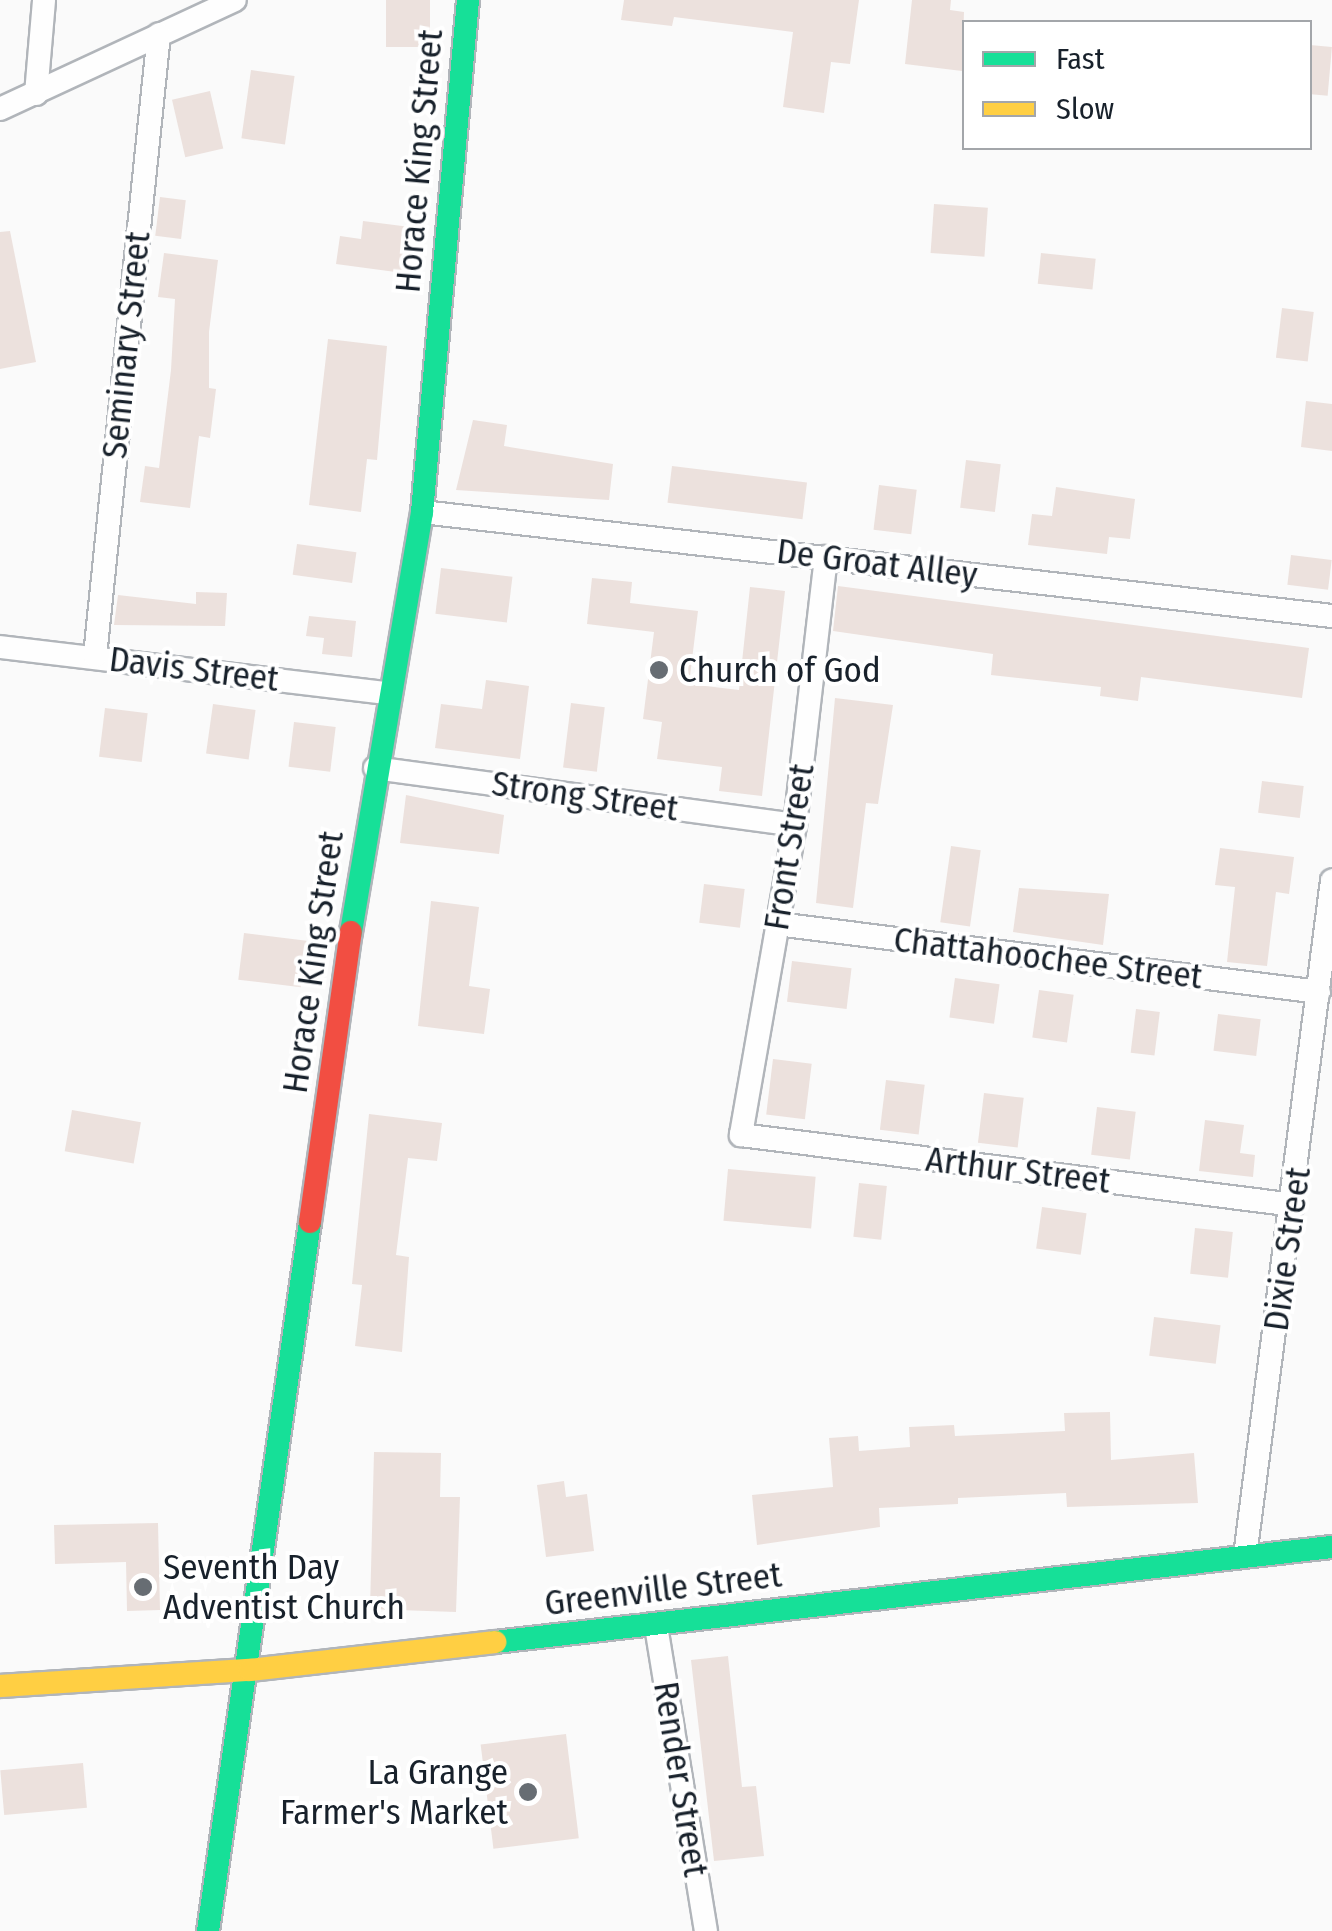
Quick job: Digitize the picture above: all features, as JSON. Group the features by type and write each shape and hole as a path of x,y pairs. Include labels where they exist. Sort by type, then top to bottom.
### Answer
{"street":[{"path":"36,94 44,0"},
{"path":"0,109 235,0"},
{"name":"Horace King Street","path":"208,1931 250,1670 375,768 422,512 468,0"},
{"name":"Seminary Street","path":"96,656 159,34"},
{"name":"De Groat Alley","path":"422,512 1332,616"},
{"name":"Front Street","path":"741,1135 795,825 826,557"},
{"name":"Davis Street","path":"0,647 388,694"},
{"name":"Strong Street","path":"375,768 795,825"},
{"name":"Dixie Street","path":"1245,1556 1294,1205 1332,882"},
{"name":"Chattahoochee Street","path":"777,924 1319,992"},
{"name":"Arthur Street","path":"741,1135 1294,1205"},
{"name":"Greenville Street","path":"0,1686 250,1670 1332,1547"},
{"name":"Render Street","path":"656,1626 706,1931"}],"building":[{"path":"386,0 430,0 430,47 386,47"},
{"path":"624,0 859,0 850,64 831,62 824,113 783,107 793,32 674,17 672,26 621,20"},
{"path":"912,0 951,0 950,10 964,12 962,71 905,64"},
{"path":"1312,45 1332,47 1328,96 1312,94"},
{"path":"251,70 295,76 285,144 241,138"},
{"path":"210,91 223,148 185,157 172,100"},
{"path":"160,197 186,200 181,239 155,236"},
{"path":"934,204 988,208 984,257 931,253"},
{"path":"363,221 410,227 403,273 336,264 340,236 361,239"},
{"path":"10,231 36,362 0,369 0,232"},
{"path":"164,253 218,260 209,332 209,388 216,389 210,438 199,436 190,508 140,502 145,466 159,468 171,370 175,299 158,297"},
{"path":"1041,253 1096,259 1092,290 1038,284"},
{"path":"1282,308 1314,312 1308,362 1276,358"},
{"path":"328,339 387,346 377,460 367,459 361,512 309,505"},
{"path":"1306,401 1332,404 1332,451 1301,447"},
{"path":"473,420 507,425 504,446 613,464 609,500 456,490"},
{"path":"966,460 1001,464 995,512 960,508"},
{"path":"672,466 807,483 802,519 667,503"},
{"path":"879,485 917,490 911,534 874,530"},
{"path":"1056,487 1135,499 1130,539 1109,537 1107,554 1028,545 1032,514 1052,516"},
{"path":"297,544 356,552 352,583 293,575"},
{"path":"1291,555 1332,560 1328,590 1287,585"},
{"path":"441,568 512,577 507,622 435,614"},
{"path":"592,578 632,582 630,603 698,611 689,684 739,690 750,587 785,591 762,796 719,791 722,767 657,759 662,722 643,719 654,632 587,624"},
{"path":"838,586 1309,648 1302,698 1141,677 1138,701 1100,696 1101,687 991,675 993,654 833,631"},
{"path":"196,592 227,593 225,626 114,625 118,595 196,604"},
{"path":"309,616 356,621 352,657 322,654 324,638 306,636"},
{"path":"486,680 529,686 520,759 435,748 441,704 482,709"},
{"path":"835,698 893,705 878,804 866,803 853,908 816,903"},
{"path":"571,703 605,707 597,772 563,768"},
{"path":"213,704 256,710 249,759 206,754"},
{"path":"105,708 148,713 142,762 99,757"},
{"path":"294,722 336,727 330,772 289,767"},
{"path":"1262,781 1304,786 1300,818 1258,813"},
{"path":"406,795 504,815 499,854 400,843"},
{"path":"951,846 981,850 970,926 940,922"},
{"path":"1220,848 1294,857 1289,894 1276,892 1267,966 1227,962 1235,887 1215,885"},
{"path":"704,884 745,889 740,928 699,923"},
{"path":"1019,888 1109,894 1103,945 1013,932"},
{"path":"431,901 479,907 469,986 490,989 484,1034 418,1026"},
{"path":"244,933 307,941 301,987 238,980"},
{"path":"792,961 852,968 847,1009 787,1002"},
{"path":"955,978 1000,984 994,1024 949,1018"},
{"path":"1039,990 1074,995 1067,1042 1032,1038"},
{"path":"1136,1009 1160,1012 1154,1056 1131,1053"},
{"path":"1218,1014 1261,1019 1256,1056 1213,1051"},
{"path":"773,1059 812,1064 805,1119 766,1115"},
{"path":"886,1080 925,1085 919,1134 880,1130"},
{"path":"984,1093 1024,1098 1018,1148 978,1143"},
{"path":"1097,1107 1136,1112 1130,1159 1091,1155"},
{"path":"72,1110 141,1122 134,1164 65,1151"},
{"path":"369,1114 442,1123 437,1161 408,1158 396,1255 409,1257 402,1352 355,1346 362,1285 352,1284"},
{"path":"1205,1120 1244,1125 1240,1153 1255,1155 1253,1177 1199,1171"},
{"path":"728,1169 816,1177 811,1228 723,1221"},
{"path":"859,1183 887,1186 881,1240 853,1237"},
{"path":"1042,1207 1087,1213 1081,1255 1036,1249"},
{"path":"1195,1228 1233,1232 1228,1278 1190,1274"},
{"path":"1154,1317 1221,1325 1216,1364 1149,1356"},
{"path":"1110,1412 1111,1460 1194,1453 1198,1503 1067,1507 1066,1493 958,1498 958,1504 879,1508 880,1527 757,1545 752,1495 833,1487 829,1438 858,1436 859,1451 910,1447 909,1427 954,1425 955,1436 1065,1431 1064,1413"},
{"path":"374,1452 441,1453 440,1497 460,1497 456,1612 370,1609"},
{"path":"564,1481 566,1497 587,1494 594,1551 546,1557 537,1485"},
{"name":"Seventh Day Adventist Church","path":"158,1523 160,1610 127,1611 126,1562 55,1564 54,1525"},
{"path":"728,1656 742,1787 756,1786 764,1856 714,1861 691,1660"},
{"path":"566,1734 579,1838 493,1849 481,1744"},
{"path":"83,1763 87,1808 4,1815 0,1770"}],"traffic: fast":[{"path":"351,932 422,512 468,0"},
{"path":"208,1931 310,1222"},
{"path":"495,1642 1332,1547"}],"traffic: slow":[{"path":"0,1686 250,1670 495,1642"}],"traffic: jam":[{"path":"310,1222 351,932"}],"place":[{"name":"Church of God","path":"659,670"},
{"name":"Seventh Day Adventist Church","path":"143,1587"},
{"name":"La Grange Farmer's Market","path":"528,1792"}]}
